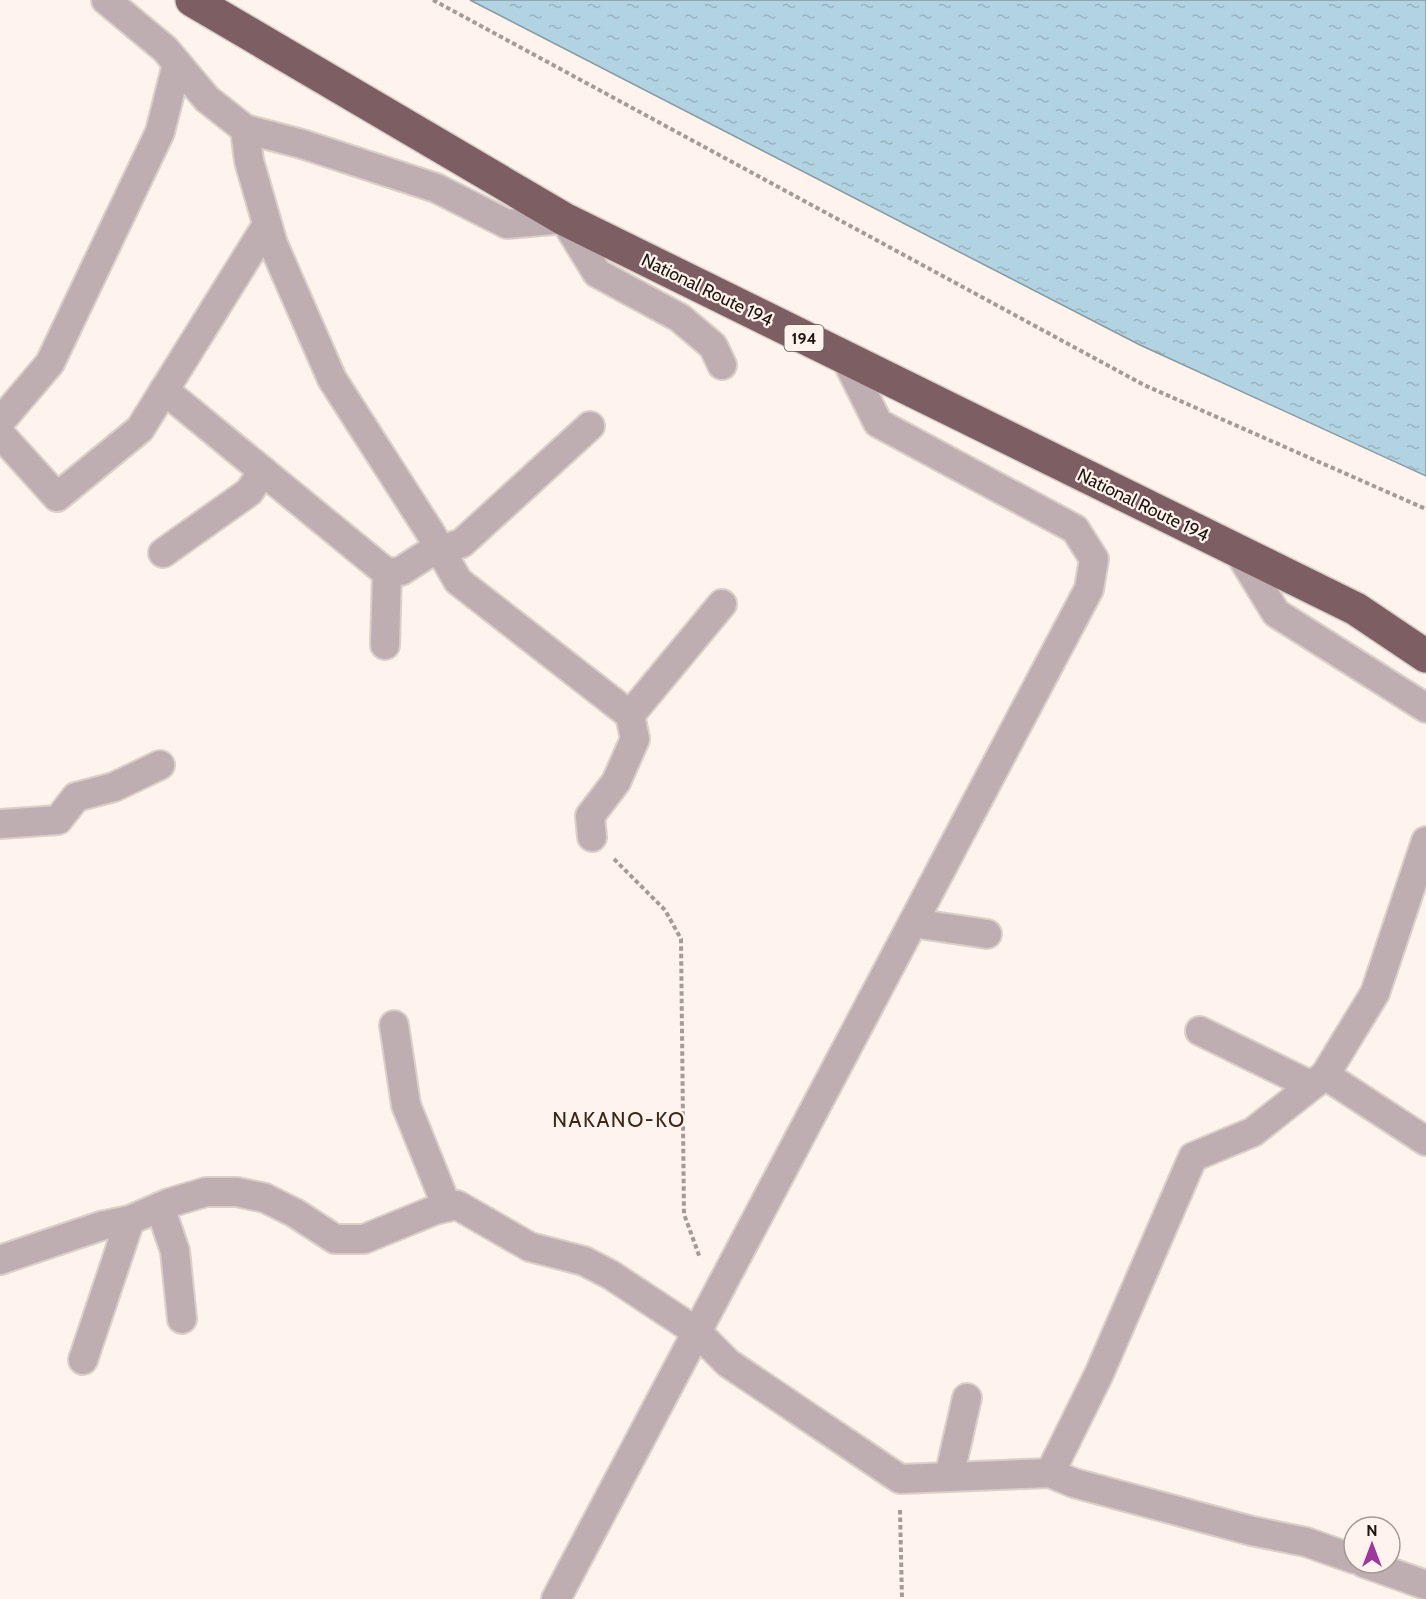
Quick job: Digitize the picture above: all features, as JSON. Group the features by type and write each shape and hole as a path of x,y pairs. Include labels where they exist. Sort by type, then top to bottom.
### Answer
{"highway":[{"name":"National Route 194","path":"192,0 564,219 1356,609 1426,656"}],"street":[{"path":"106,0 165,50 207,99 245,129 302,144 436,188 507,224 564,219 597,273 680,318 713,346 723,365"},
{"path":"0,422 50,363 160,132 177,64"},
{"path":"245,129 249,161 273,244 332,379 458,581 630,715 635,739 616,782 590,816 592,837"},
{"path":"0,434 57,497 140,429 267,225"},
{"path":"556,1599 1089,589 1094,559 1075,528 878,423 846,359"},
{"path":"164,390 387,573 401,571 426,555 441,552 462,543 590,426"},
{"path":"163,553 249,492 263,471"},
{"path":"1238,551 1276,613 1426,708"},
{"path":"385,645 387,573"},
{"path":"630,715 723,604"},
{"path":"0,824 58,820 76,797 114,788 160,765"},
{"path":"1050,1473 1099,1374 1193,1157 1253,1132 1318,1080 1375,993 1426,841"},
{"path":"913,923 987,934"},
{"path":"394,1025 406,1105 447,1207"},
{"path":"1200,1031 1318,1080 1426,1141"},
{"path":"0,1260 101,1226 130,1220 160,1207 206,1192 237,1192 265,1198 295,1213 335,1239 364,1239 447,1207 457,1206 530,1247 593,1266 611,1275 697,1332 728,1363 900,1479 1050,1473 1074,1483 1252,1531 1306,1542 1342,1555"},
{"path":"160,1207 175,1251 183,1319"},
{"path":"83,1360 130,1220"},
{"path":"949,1477 967,1398"},
{"path":"1398,1575 1426,1585"}],"path":[{"path":"433,0 1144,386 1426,509"},
{"path":"592,837 665,910 681,939 684,1214 715,1299"},
{"path":"900,1479 902,1599"}],"water":[{"path":"470,0 1426,0 1426,476 1140,345"}],"district":[{"name":"NAKANO-KO","path":"619,1119"}]}
